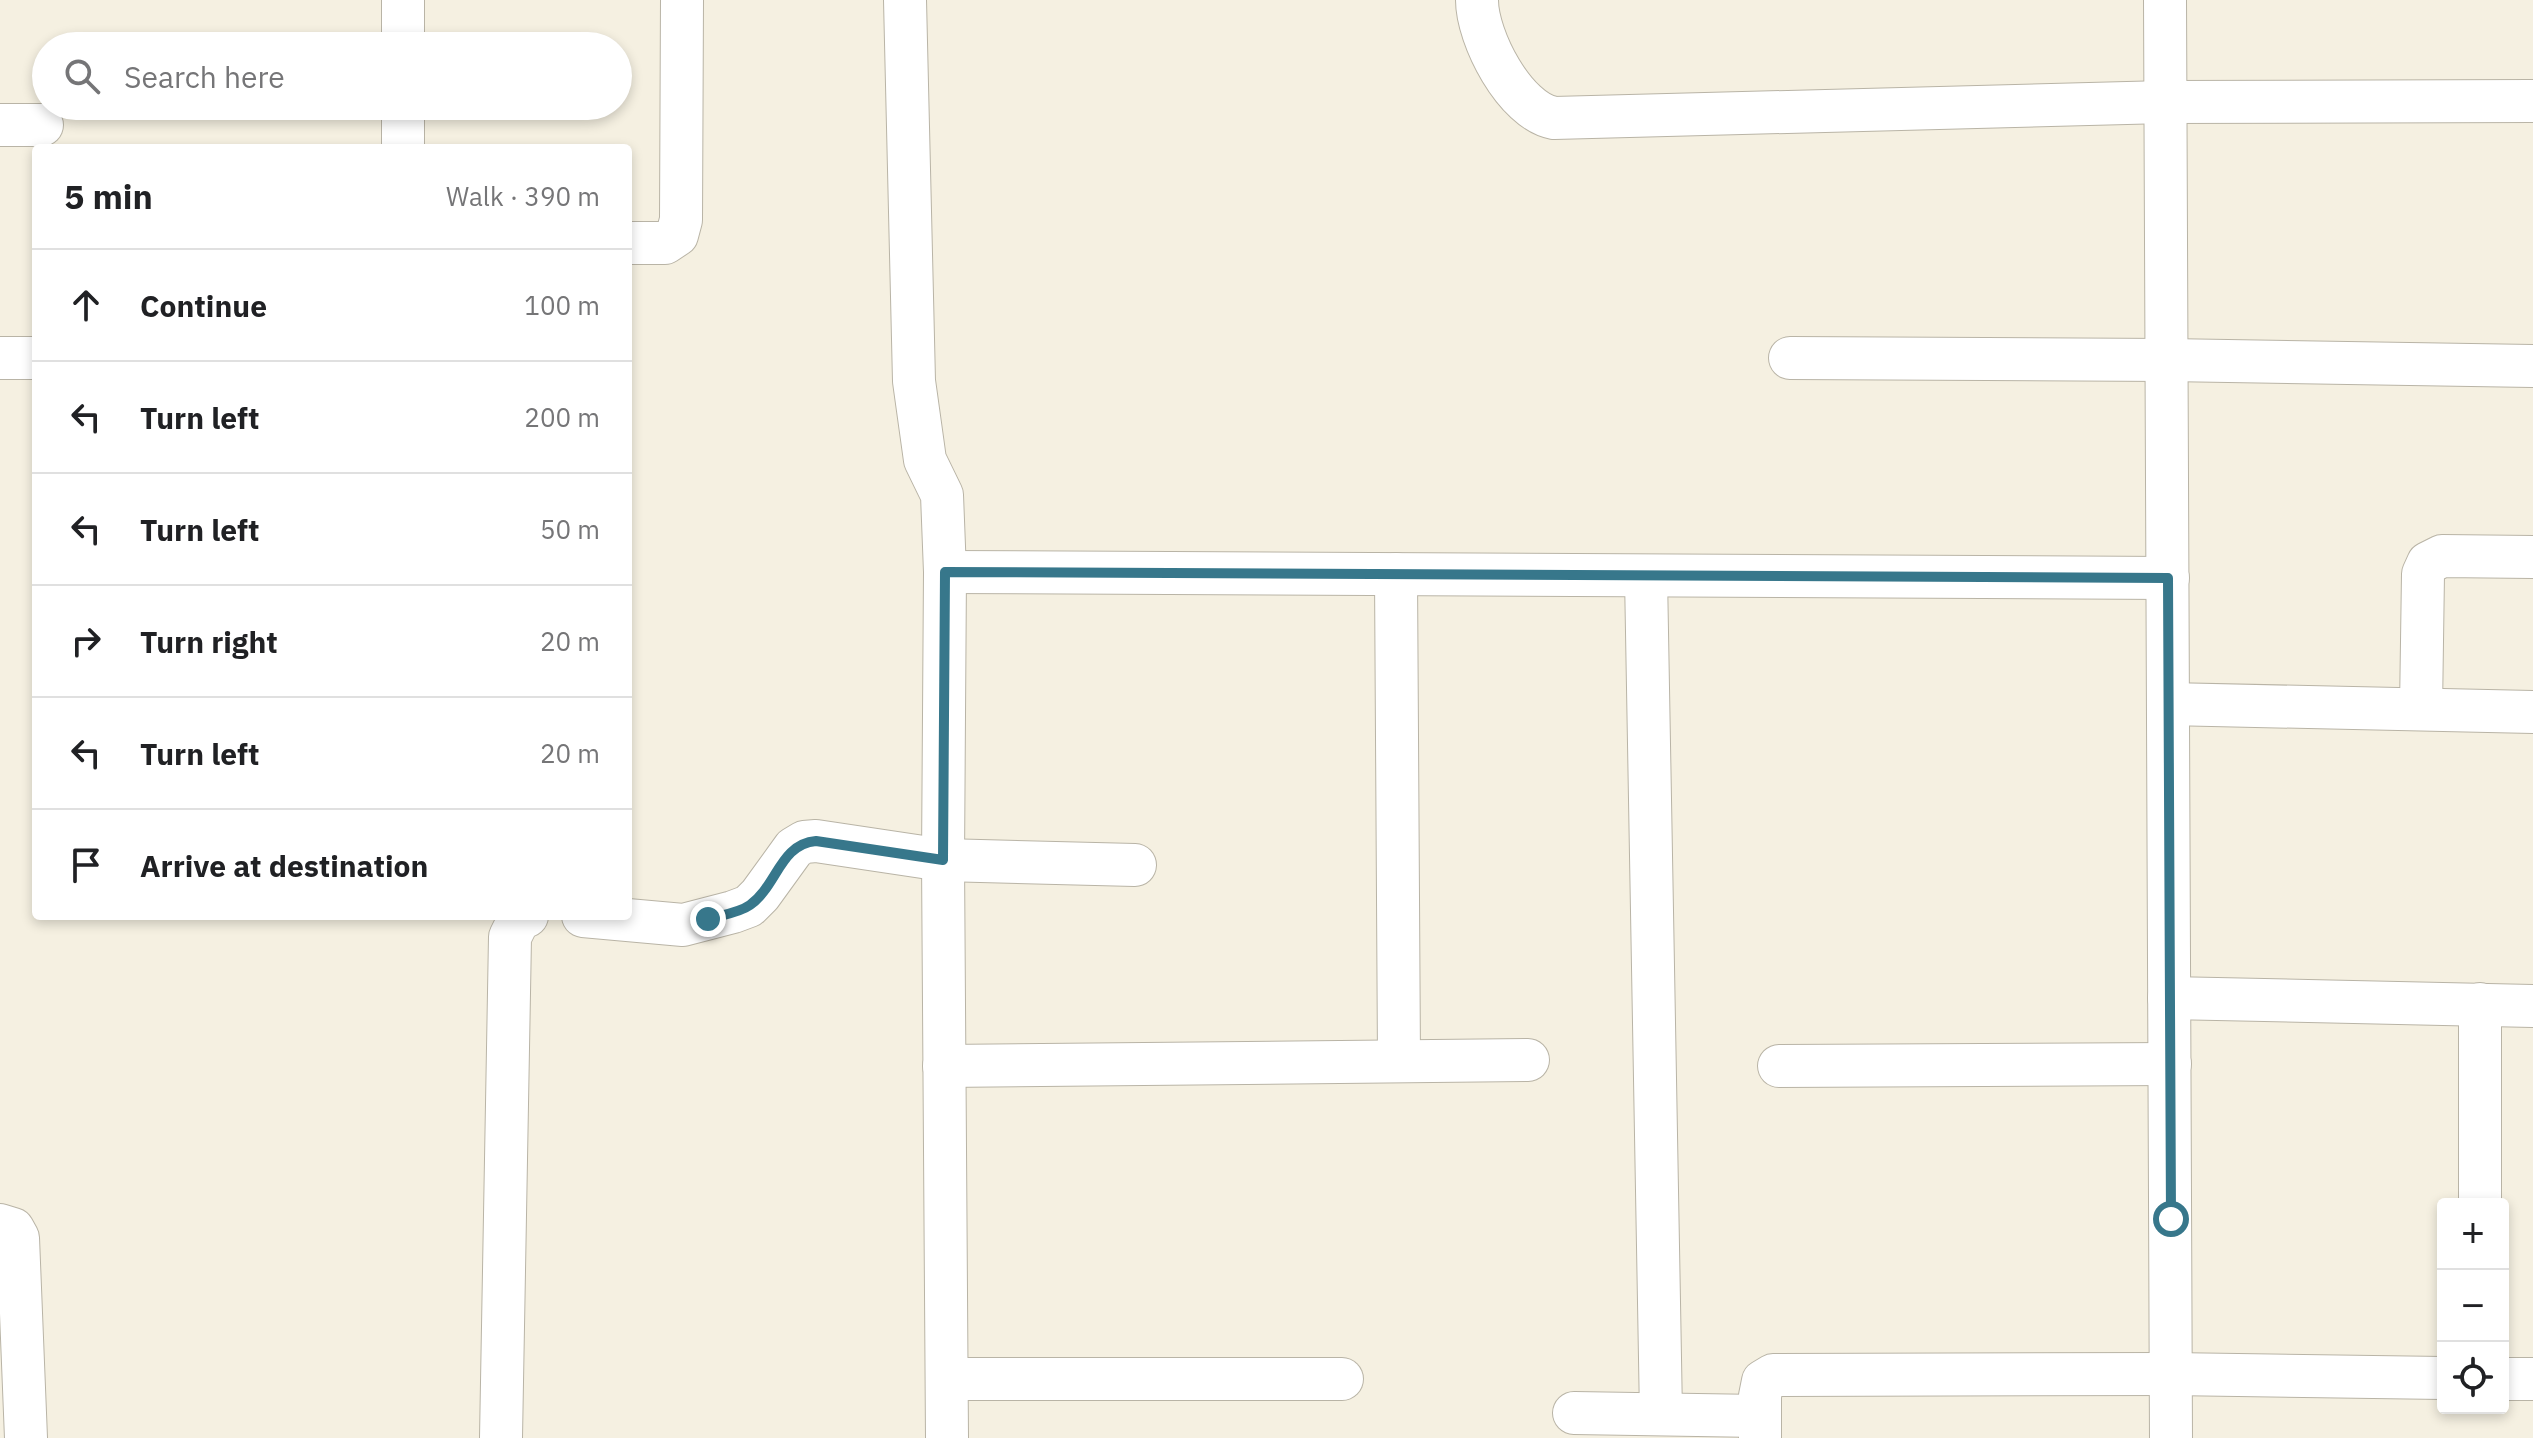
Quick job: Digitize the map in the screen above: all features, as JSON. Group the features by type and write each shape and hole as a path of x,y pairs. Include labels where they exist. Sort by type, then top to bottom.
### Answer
{"street":[{"path":"403,0 403,32"},
{"path":"632,243 665,243 677,235 681,220 682,0"},
{"path":"905,0 914,381 925,460 942,495 945,572 943,860 947,1438"},
{"path":"1477,0 1483,38 1493,57 1532,110 1554,118 2165,102 2533,101"},
{"path":"2165,0 2171,1438"},
{"path":"403,120 403,144"},
{"path":"0,125 42,125"},
{"path":"0,358 32,358"},
{"path":"1790,358 2533,366"},
{"path":"2421,709 2423,574 2428,563 2442,556 2533,557"},
{"path":"945,572 2168,578"},
{"path":"1396,574 1399,1061"},
{"path":"1646,576 1661,1414"},
{"path":"2168,704 2533,712"},
{"path":"627,920 683,925 749,906 794,848 804,842 816,841 943,860 1135,865"},
{"path":"501,1438 510,937 518,920"},
{"path":"2169,998 2533,1006"},
{"path":"2480,1004 2480,1198"},
{"path":"944,1066 1528,1060"},
{"path":"1779,1066 2170,1064"},
{"path":"0,1225 13,1229 18,1238 26,1438"},
{"path":"1574,1413 1661,1414 1759,1427 1763,1381 1773,1375 2171,1374 2437,1378"},
{"path":"947,1379 1342,1379"},
{"path":"2509,1379 2533,1379"}],"route":[{"path":"708,919 749,906 794,848 804,842 816,841 943,860 945,572 2168,578 2171,1219"}]}
